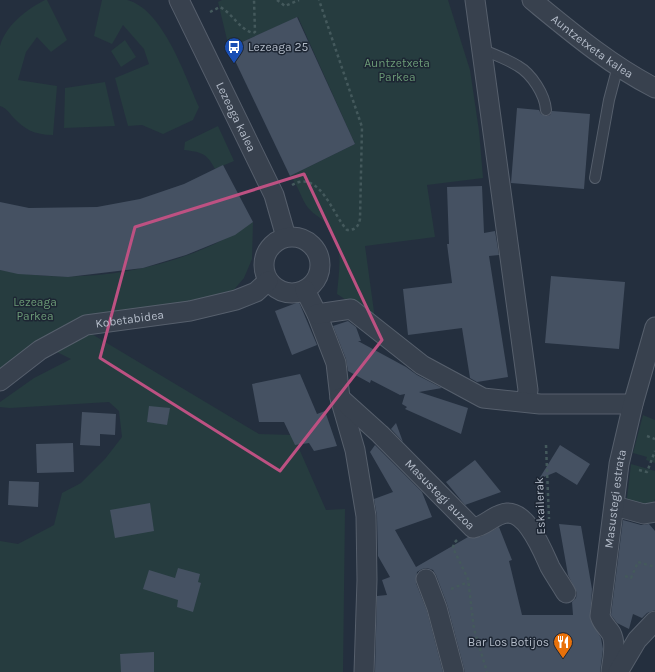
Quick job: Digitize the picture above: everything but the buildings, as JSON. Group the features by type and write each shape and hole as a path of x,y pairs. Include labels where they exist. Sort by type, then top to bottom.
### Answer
{"street":[{"name":"Lezeaga kalea","path":"179,0 274,195 286,237"},
{"path":"475,0 528,390 526,402"},
{"name":"Auntzetxeta kalea","path":"532,0 592,49 655,88"},
{"path":"286,237 304,239 312,245 317,252 320,262 320,272 316,280 305,290 292,294 282,292 272,287 264,272 266,255 270,247 286,237"},
{"name":"Kobetabidea","path":"0,381 40,350 86,325 190,311 236,300 256,292 268,281"},
{"path":"305,290 318,314 336,363 340,398 355,450 366,516 367,580 364,672"},
{"path":"318,314 352,309 422,365 484,398 526,402 633,404"},
{"name":"Masustegi estrata","path":"611,672 614,650 612,634 600,616 620,464 633,404 655,327"},
{"name":"Masustegi auzoa","path":"340,398 380,434 473,528 480,527 496,516 508,513 519,517 536,536 566,593"},
{"path":"615,506 644,514 655,512"},
{"path":"426,579 437,608 454,672"},
{"path":"618,672 637,640 655,621"}],"lane":[{"path":"481,49 519,66 536,84 545,102 546,110"},
{"path":"595,178 609,100 618,66"}],"path":[{"path":"210,12 220,7 232,15 240,25 253,33 256,32 254,0"},
{"path":"277,0 285,6 299,0"},
{"path":"289,187 301,180 312,182 318,186 341,224 347,230 353,230 358,227 360,219 362,127 319,0"},
{"name":"Eskailerak","path":"546,445 549,520"},
{"path":"647,472 655,451"},
{"path":"458,539 454,543 453,548 468,579 474,629 487,672"},
{"path":"621,575 631,578 638,562 655,567"}],"highlighted area":[{"path":"304,174 382,340 280,471 100,358 135,227"}],"green space":[{"path":"47,0 67,40 51,52 37,37 26,52 18,80 57,86 53,135 40,134 25,128 0,106 0,46 3,38 18,18"},
{"path":"102,0 127,0 140,6 151,16 162,30 180,62 199,107 193,120 163,134 142,125 128,126 115,78 149,64 144,49 123,25 112,44 94,36"},
{"name":"Auntzetxeta Parkea","path":"222,0 448,0 470,70 479,131 483,178 427,185 435,237 365,246 375,319 337,294 339,257 336,239 326,223 308,208 290,176 355,144 298,17 229,48 218,2"},
{"path":"125,40 136,57 121,67 111,51"},
{"path":"105,82 115,126 64,128 65,88"},
{"path":"218,126 234,161 215,169 203,154 184,150 185,142"},
{"name":"Lezeaga Parkea","path":"253,222 252,259 244,278 232,292 192,300 85,330 259,434 293,435 326,510 345,509 343,672 0,672 0,541 18,544 54,525 62,493 81,483 105,459 122,437 119,411 109,402 10,408 0,407 0,402 34,378 71,359 39,343 0,373 0,270 32,275 65,276 98,275 131,270 164,263 195,252 225,239"},
{"path":"643,415 655,420 655,463 646,460 647,457 633,453"},
{"path":"631,464 655,471 655,499 650,512 626,506"}],"place":[{"name":"Lezeaga 25","path":"234,64"},
{"name":"Bar Los Botijos","path":"563,659"}]}
